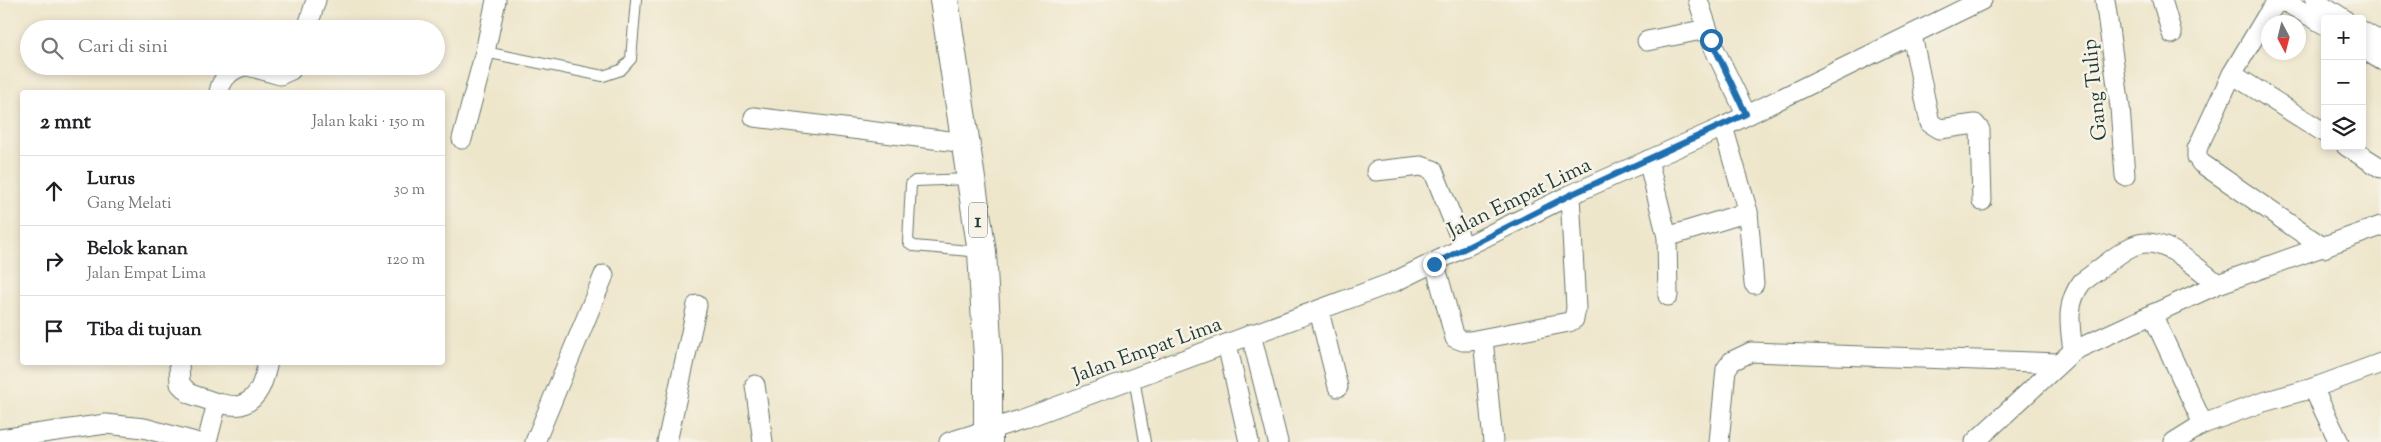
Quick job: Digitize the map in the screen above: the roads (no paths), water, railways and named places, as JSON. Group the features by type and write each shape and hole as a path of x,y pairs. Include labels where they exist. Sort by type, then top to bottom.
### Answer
{"highway":[{"name":"1","path":"944,0 982,252 987,342 988,436"}],"street":[{"path":"310,20 316,0"},
{"path":"462,139 486,52 496,0"},
{"path":"1698,0 1707,29 1746,114"},
{"name":"Jalan Empat Lima","path":"948,442 988,436 1023,419 1251,334 1319,311 1434,264 1570,195 1722,127 1982,0"},
{"name":"Gang Tulip","path":"2105,0 2120,107 2125,176"},
{"path":"2162,0 2172,34"},
{"path":"2315,0 2338,15"},
{"path":"2321,24 2286,2 2276,3 2266,16 2232,74 2197,149 2197,157 2201,163 2324,248"},
{"path":"1647,40 1707,29"},
{"path":"2366,33 2381,42"},
{"path":"1912,35 1930,123 1940,129 1975,124 1980,130 1982,201"},
{"path":"2366,51 2381,60"},
{"path":"2232,74 2321,130"},
{"path":"219,90 220,85 228,75"},
{"path":"754,117 966,142"},
{"path":"1722,127 1748,212 1754,284"},
{"path":"2352,150 2381,168"},
{"path":"1648,160 1667,237 1668,296"},
{"path":"1376,171 1421,166 1433,170 1464,248"},
{"path":"1434,264 1455,338 1462,341 1483,339 1574,320 1576,308 1570,195"},
{"path":"1667,237 1748,212"},
{"path":"1975,442 2073,351 2218,284 2324,248 2381,226"},
{"path":"2073,351 2069,318 2071,300 2076,290 2082,282 2134,245 2150,243 2165,247 2218,284"},
{"path":"535,442 604,275"},
{"path":"667,442 697,305"},
{"path":"1319,311 1338,388"},
{"path":"2152,314 2203,424"},
{"path":"1251,334 1278,442"},
{"path":"1483,339 1493,442"},
{"path":"1227,344 1249,442"},
{"path":"1719,442 1726,369 1732,361 1751,352 2058,364"},
{"path":"2174,442 2203,424 2260,403 2313,388 2381,363"},
{"path":"179,365 180,384 190,394 217,403 240,406 254,398 261,388 267,365"},
{"path":"755,385 763,442"},
{"path":"2313,388 2339,442"},
{"path":"207,442 217,403"},
{"path":"0,439 106,424 144,428 195,442"}],"lane":[{"path":"486,52 603,76 622,70 631,59 636,0"},
{"path":"972,179 915,181 911,184 908,242 914,246 982,252"},
{"path":"1134,378 1145,442"}]}
